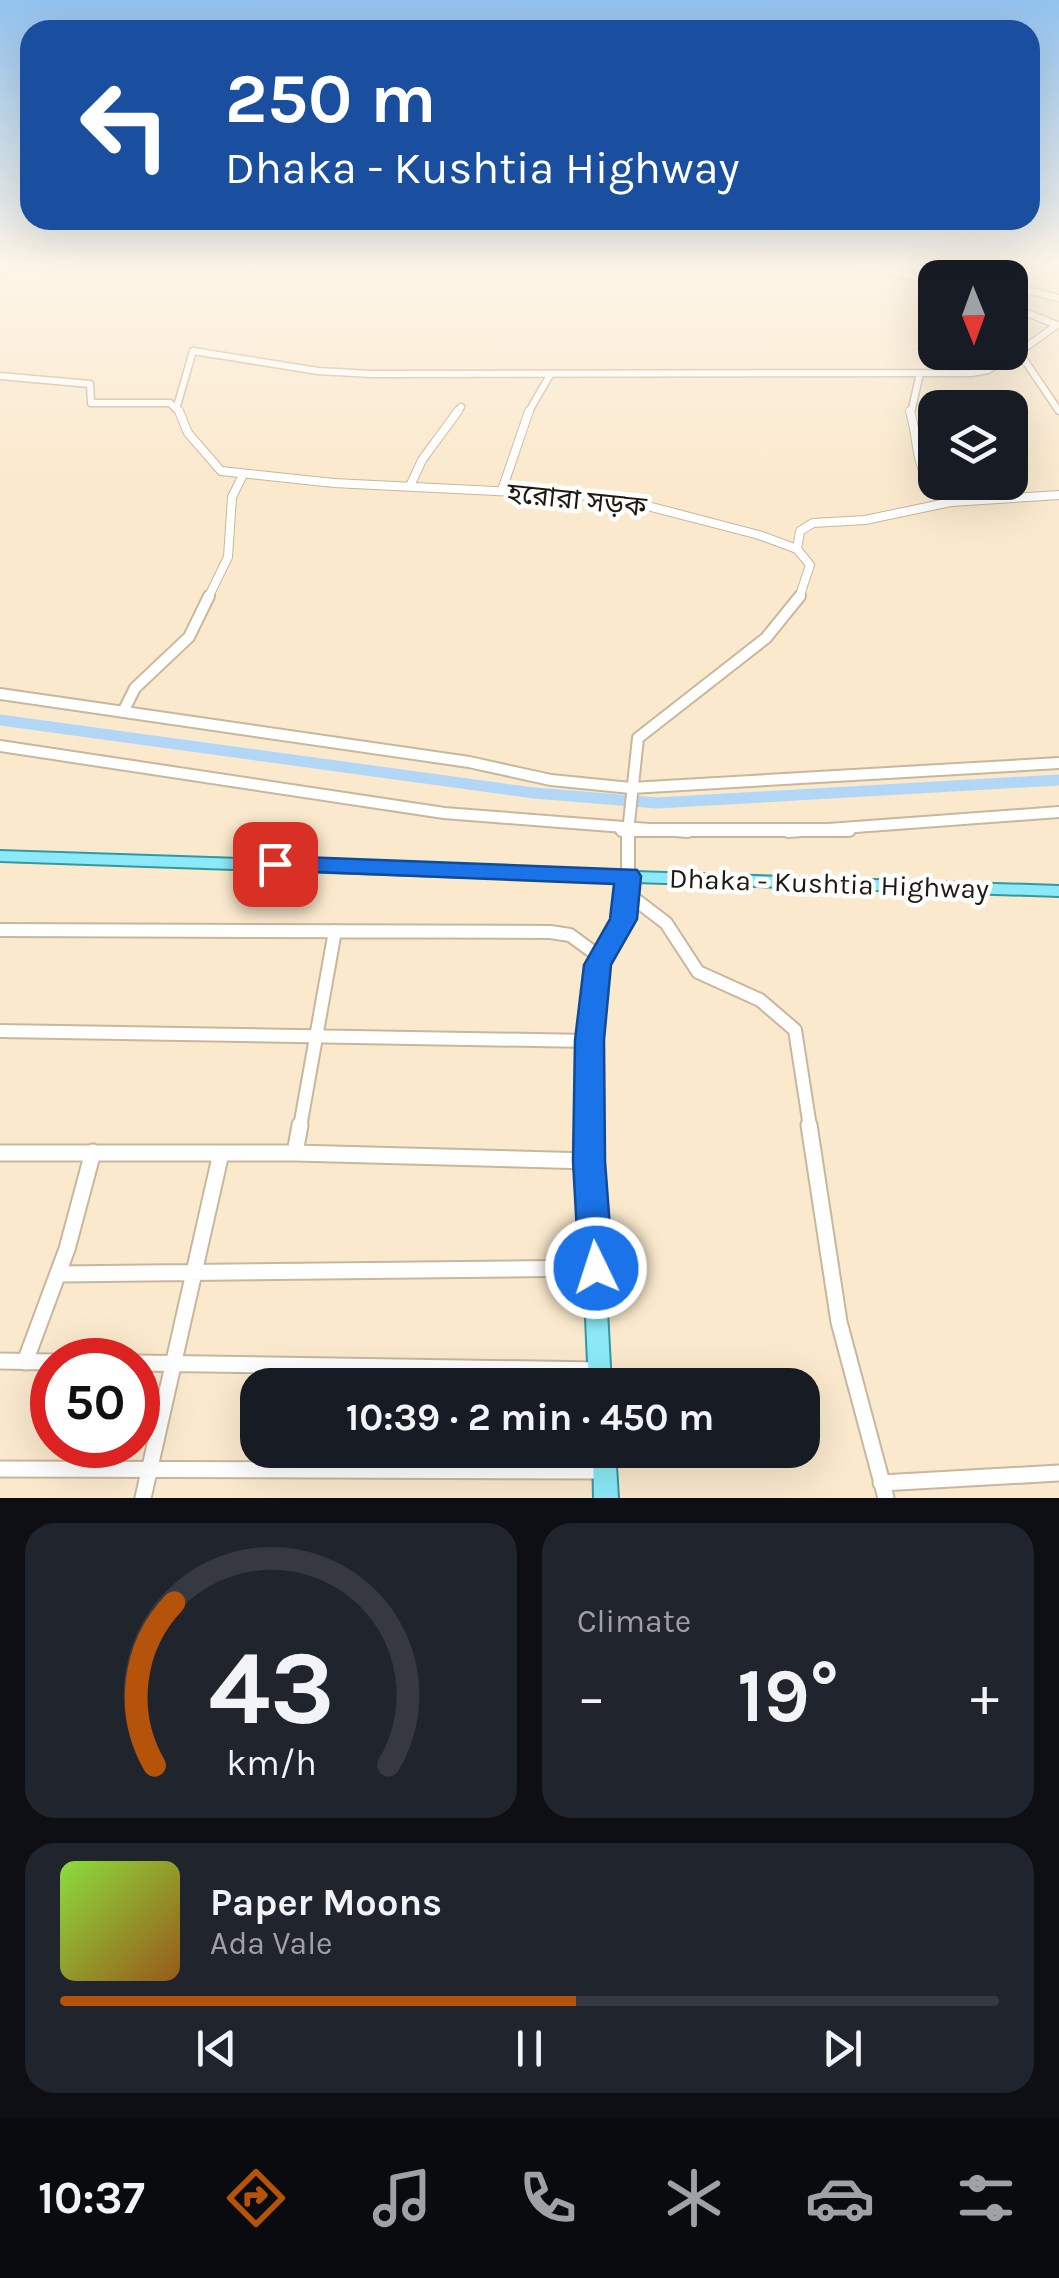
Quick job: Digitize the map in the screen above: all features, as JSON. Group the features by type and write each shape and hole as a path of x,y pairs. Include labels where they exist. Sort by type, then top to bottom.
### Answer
{"main road":[{"name":"Dhaka - Kushtia Highway","path":"0,856 628,885 1059,890"},
{"path":"600,1368 589,1161 590,1040 600,957 624,919 628,885"},
{"path":"604,1468 606,1498"}],"street":[{"path":"0,376 90,384 91,403 177,406 193,352 341,373 983,370"},
{"path":"1028,365 1059,411"},
{"path":"920,373 910,410 918,438 916,460 927,481 951,502"},
{"path":"502,490 521,425 550,375"},
{"name":"হরোরা সড়ক","path":"177,406 188,433 215,467 244,475 635,501 797,550"},
{"path":"410,486 422,460 461,407"},
{"path":"123,712 135,688 189,637 228,557 232,497 244,475"},
{"path":"1059,494 951,502 902,514 807,525 800,530 797,550 810,565 801,599 717,678 638,738 628,823 628,885 666,923 698,972 760,1000 796,1030 833,1294 884,1491 1059,1473"},
{"path":"0,694 469,762 551,780 631,789 1059,763"},
{"path":"0,746 333,800 628,823 818,832 1059,812"},
{"path":"0,930 560,932 600,957"},
{"path":"295,1153 335,931"},
{"path":"0,1031 590,1040"},
{"path":"25,1362 58,1274 93,1152"},
{"path":"0,1153 295,1153 589,1161"},
{"path":"143,1498 221,1153"},
{"path":"58,1274 596,1268"},
{"path":"0,1362 30,1362"},
{"path":"160,1364 296,1368"},
{"path":"0,1469 149,1472 301,1468"}],"waterway":[{"path":"0,720 534,793 657,803 1059,780"}],"route":[{"path":"275,864 628,876 624,919 598,965 590,1040 589,1161 596,1268"}]}
